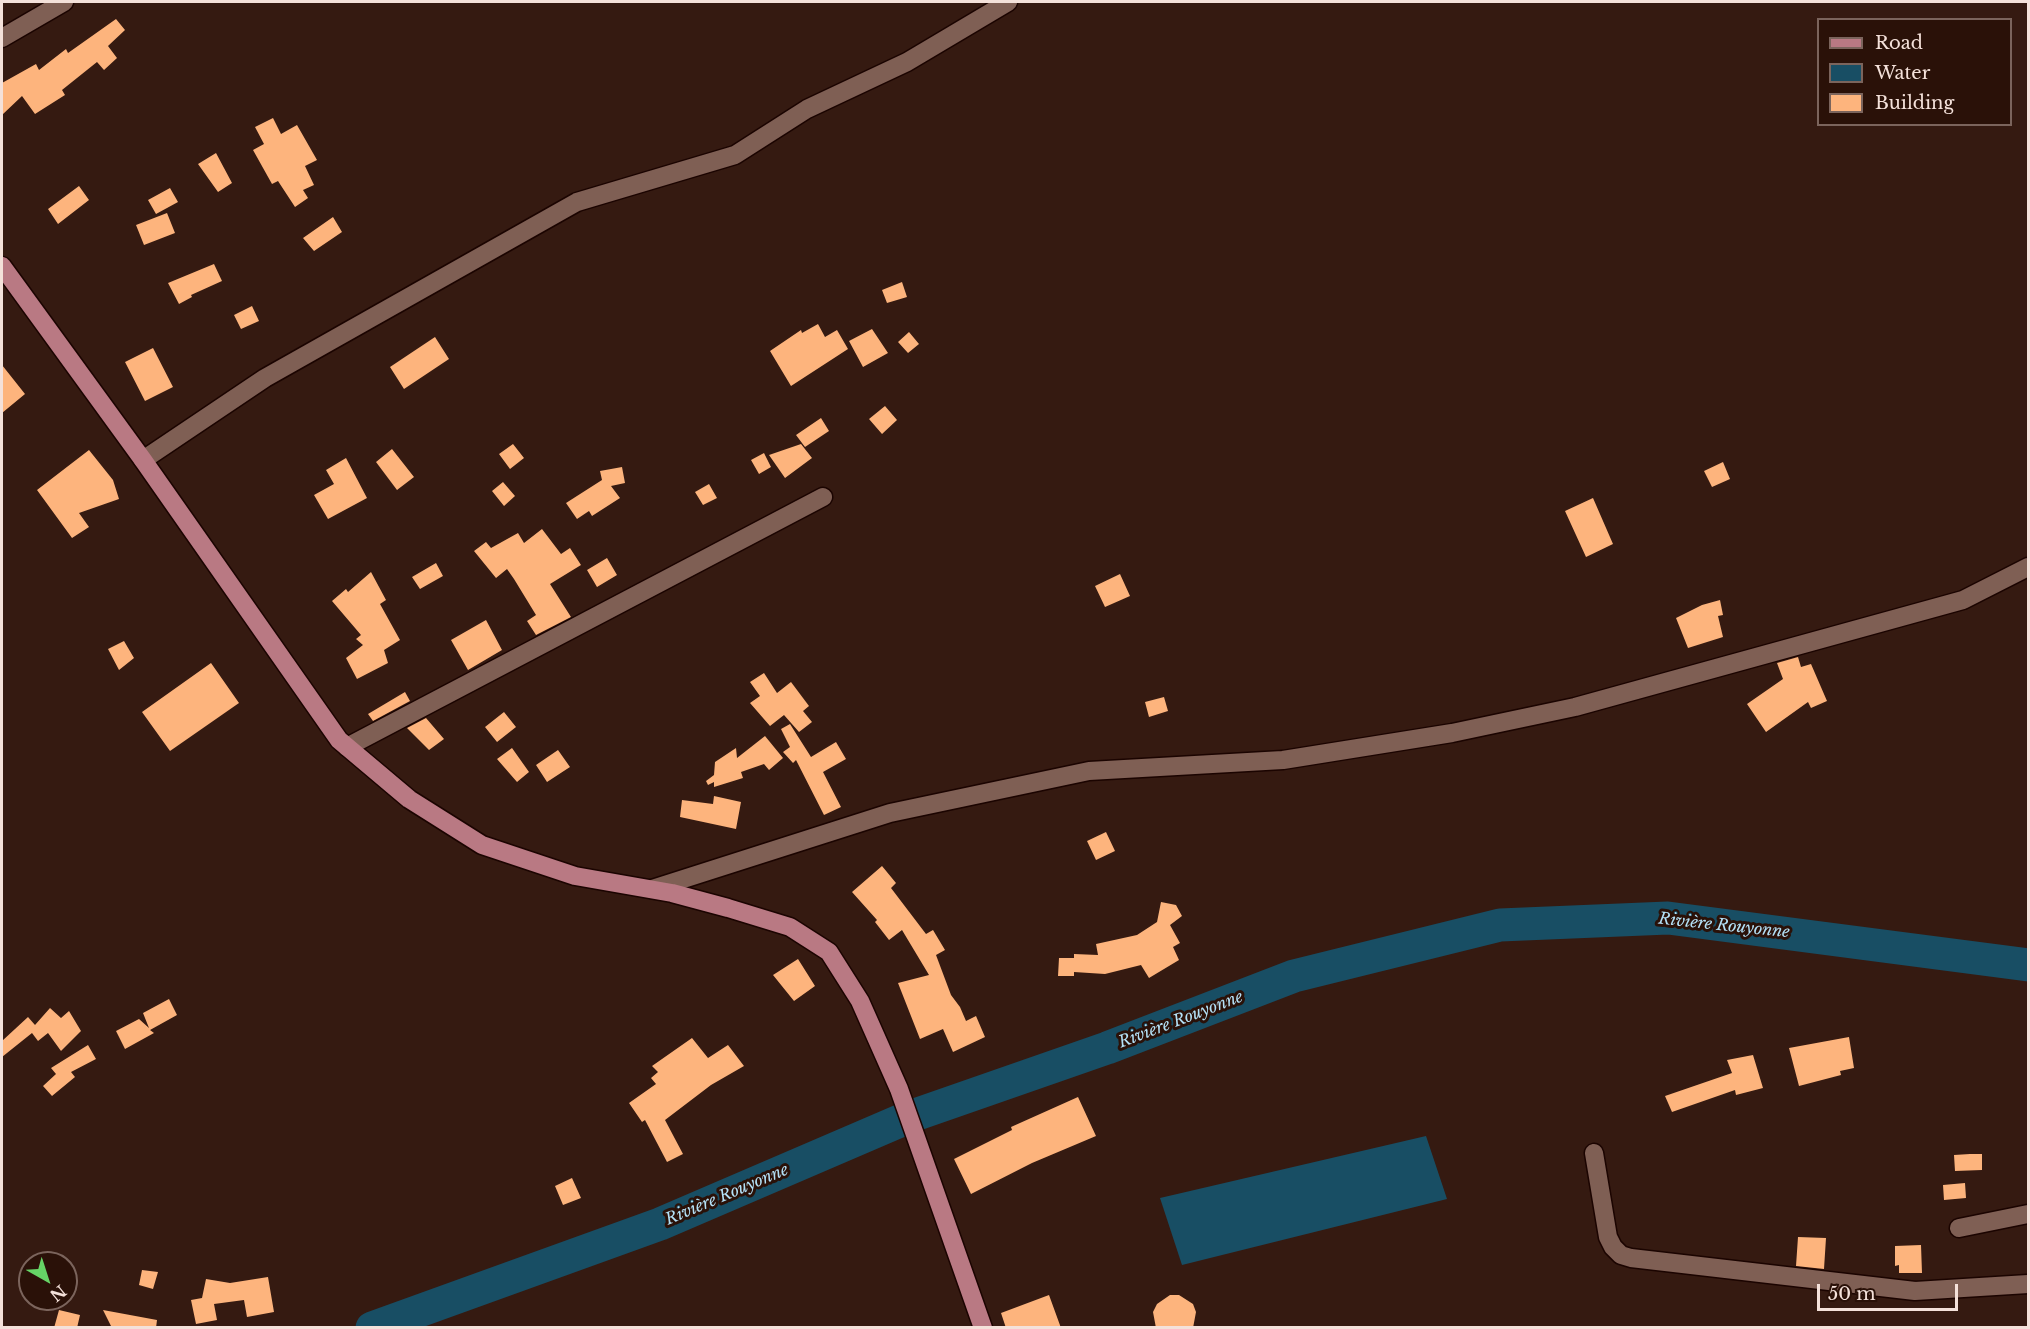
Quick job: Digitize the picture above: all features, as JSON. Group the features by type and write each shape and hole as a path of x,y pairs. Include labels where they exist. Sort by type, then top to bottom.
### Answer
{"main road":[{"path":"5,277 143,460 339,740 409,799 482,845 575,876 652,889 790,927 829,952 860,1001 899,1089 983,1328"}],"street":[{"path":"2,38 64,2"},
{"path":"143,460 265,378 577,202 735,155 807,110 908,62 1008,2"},
{"path":"347,747 823,497"},
{"path":"652,889 890,813 1089,771 1283,760 1452,733 1575,707 1964,600 2028,567"},
{"path":"1594,1153 1608,1238 1613,1247 1631,1258 1915,1291 2028,1284"},
{"path":"1959,1228 2028,1214"}],"water":[{"path":"1426,1136 1447,1199 1182,1265 1160,1198"}],"building":[{"path":"116,19 125,30 108,46 117,58 104,70 97,62 62,90 65,95 35,114 22,96 2,115 2,83 36,64 39,70 66,49 68,53"},
{"path":"273,118 281,134 297,125 317,160 305,166 314,185 303,190 308,198 295,207 278,181 272,184 253,150 264,144 255,127"},
{"path":"216,153 232,183 218,192 198,164"},
{"path":"79,186 89,200 58,224 48,209"},
{"path":"170,188 178,202 156,214 148,200"},
{"path":"167,213 175,233 144,245 136,225"},
{"path":"333,217 342,232 314,251 303,238"},
{"path":"214,264 222,281 191,295 192,297 179,304 168,283"},
{"path":"902,282 907,297 887,303 882,290"},
{"path":"252,306 259,321 241,329 234,315"},
{"path":"818,324 825,337 837,330 848,349 791,386 770,351 801,330 802,333"},
{"path":"872,329 888,353 863,367 849,341"},
{"path":"909,332 919,344 908,353 898,342"},
{"path":"435,337 449,359 404,389 390,367"},
{"path":"153,348 173,387 145,401 125,362"},
{"path":"2,365 25,394 2,413"},
{"path":"885,406 897,420 882,434 869,419"},
{"path":"821,418 829,431 805,447 796,435"},
{"path":"513,444 524,458 510,469 499,454"},
{"path":"801,444 812,458 785,478 769,455"},
{"path":"392,449 414,477 397,490 376,462"},
{"path":"89,450 113,480 119,499 79,513 89,527 72,538 37,490"},
{"path":"764,453 771,467 759,474 751,460"},
{"path":"346,458 367,498 328,519 314,495 334,484 326,470"},
{"path":"1723,462 1730,479 1712,487 1704,471"},
{"path":"622,467 625,483 611,486 620,498 592,516 589,511 577,519 566,503 602,480 600,471"},
{"path":"503,482 515,496 504,506 492,491"},
{"path":"709,484 717,498 703,505 695,492"},
{"path":"1593,498 1613,544 1586,557 1565,511"},
{"path":"542,529 561,554 570,548 581,565 550,584 571,617 536,635 527,621 536,615 507,569 496,578 474,551 486,542 491,548 518,533 524,543"},
{"path":"607,558 617,575 597,587 587,570"},
{"path":"436,563 443,576 420,589 412,577"},
{"path":"371,572 386,600 380,604 400,640 384,650 388,663 357,679 346,658 363,645 356,639 361,635 332,601 346,589 348,592"},
{"path":"1120,574 1130,596 1105,607 1095,586"},
{"path":"1720,600 1723,615 1718,616 1723,637 1688,648 1676,618 1702,605"},
{"path":"486,620 502,650 468,670 451,640"},
{"path":"124,641 134,658 119,670 108,649"},
{"path":"1798,657 1801,667 1811,664 1827,701 1811,708 1808,702 1766,732 1747,704 1783,679 1777,663"},
{"path":"211,663 239,703 170,751 142,712"},
{"path":"764,673 777,693 791,682 809,706 803,711 812,722 799,732 784,715 770,726 750,703 760,696 750,682"},
{"path":"405,692 410,701 373,721 368,714"},
{"path":"1164,697 1168,711 1149,717 1145,702"},
{"path":"504,712 516,727 497,742 485,727"},
{"path":"426,718 444,739 429,750 407,728"},
{"path":"790,724 811,757 836,742 846,759 823,772 841,807 824,815 796,760 793,763 783,752 790,747 781,729"},
{"path":"765,736 783,758 769,770 764,764 741,772 743,778 714,787 714,782 708,785 706,781 714,775 715,762 736,748 737,758"},
{"path":"512,748 529,772 517,782 497,759"},
{"path":"558,750 570,767 547,782 536,765"},
{"path":"714,796 741,802 736,829 680,817 682,800 713,804"},
{"path":"1106,832 1115,851 1096,860 1087,841"},
{"path":"882,866 896,883 891,888 926,934 933,930 945,950 936,955 951,995 966,1021 976,1016 985,1037 953,1052 943,1029 920,1039 898,983 929,975 902,930 889,940 875,922 877,920 852,892"},
{"path":"1161,902 1176,905 1182,916 1170,925 1180,943 1173,947 1179,960 1149,978 1141,965 1105,974 1074,972 1074,976 1058,976 1059,958 1074,958 1074,954 1098,955 1096,944 1137,935 1157,922"},
{"path":"798,959 815,986 794,1001 773,975"},
{"path":"169,999 177,1015 150,1030 154,1033 125,1049 116,1031 139,1019 149,1028 143,1013"},
{"path":"50,1008 61,1018 69,1011 81,1031 61,1051 48,1033 38,1041 32,1033 2,1057 2,1041 28,1017 35,1025"},
{"path":"1849,1037 1854,1068 1840,1071 1841,1075 1799,1086 1789,1048"},
{"path":"692,1038 708,1058 728,1045 744,1066 711,1085 665,1120 683,1154 667,1162 645,1120 642,1122 629,1103 656,1084 651,1078 658,1072 652,1066"},
{"path":"88,1045 96,1059 71,1072 75,1077 52,1096 43,1086 56,1074 51,1068"},
{"path":"1753,1055 1763,1088 1736,1095 1735,1090 1672,1112 1665,1096 1732,1073 1727,1060"},
{"path":"1078,1097 1096,1136 1032,1163 971,1194 954,1159 1012,1130 1011,1127"},
{"path":"1982,1154 1982,1170 1955,1171 1954,1155"},
{"path":"572,1178 581,1198 563,1205 555,1186"},
{"path":"1965,1183 1966,1198 1944,1200 1943,1185"},
{"path":"1798,1237 1826,1238 1824,1269 1796,1266"},
{"path":"1921,1245 1922,1273 1899,1273 1899,1265 1895,1266 1895,1246"},
{"path":"142,1270 158,1272 153,1289 139,1285"},
{"path":"268,1277 274,1312 247,1317 244,1300 214,1304 217,1320 196,1324 191,1300 202,1298 206,1279 230,1283"},
{"path":"1049,1295 1061,1328 1006,1328 1001,1313"},
{"path":"1170,1295 1179,1295 1193,1304 1196,1312 1193,1328 1156,1328 1153,1312 1157,1304"},
{"path":"103,1310 157,1320 156,1328 112,1328"},
{"path":"59,1311 80,1315 77,1328 54,1328"}],"waterway":[{"name":"Rivière Rouyonne","path":"372,1328 660,1224 909,1117 1107,1048 1294,976 1500,925 1668,918 2028,965"}]}
